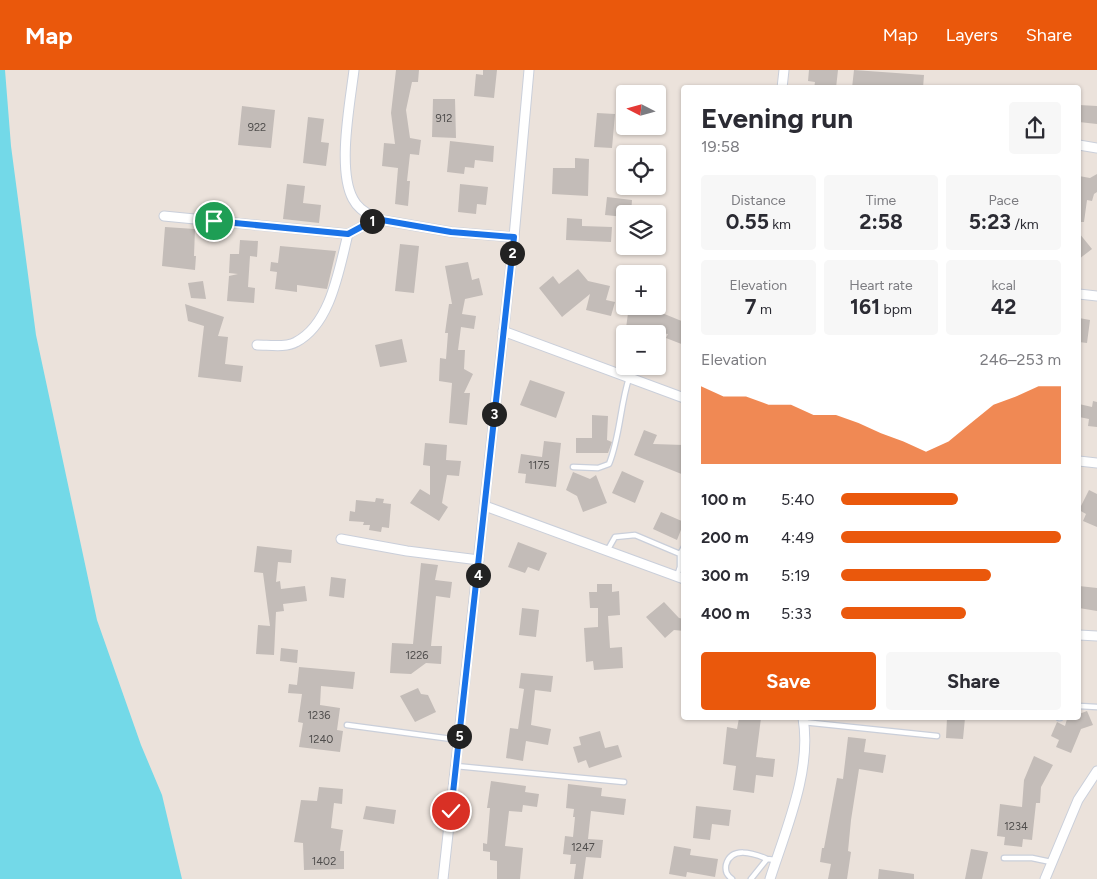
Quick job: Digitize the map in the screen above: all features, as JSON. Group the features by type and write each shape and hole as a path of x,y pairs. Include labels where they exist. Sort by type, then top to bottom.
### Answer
{"street":[{"path":"354,70 345,164 348,185 353,200 360,209 376,219 451,232 514,237"},
{"path":"443,879 514,237 529,70"},
{"path":"782,85 784,70"},
{"path":"1081,145 1097,148"},
{"path":"164,216 348,234 376,219"},
{"path":"258,344 295,343 311,330 335,288 348,234"},
{"path":"1081,294 1097,296"},
{"path":"503,331 681,397"},
{"path":"1081,461 1097,463"},
{"path":"485,506 680,578"},
{"path":"341,539 407,551 479,560"},
{"path":"1081,635 1097,636"},
{"path":"770,879 772,859 802,777 803,720"},
{"path":"1045,879 1078,800 1097,771"}],"lane":[{"path":"573,466 598,468 609,464 618,426 622,397 629,378"},
{"path":"607,551 615,538 635,535 680,554 680,578"},
{"path":"1081,706 1097,707"},
{"path":"803,720 938,736"},
{"path":"347,725 459,740"},
{"path":"456,766 624,782"},
{"path":"732,879 726,872 726,868 728,858 734,854 740,852 772,859"},
{"path":"1004,858 1032,858 1051,862"},
{"path":"751,879 772,859"}],"water":[{"path":"0,70 5,70 11,146 36,335 97,620 141,745 162,795 182,879 0,879"}],"building":[{"path":"396,70 419,70 418,82 412,82 406,110 410,138 421,140 419,155 410,154 407,181 410,181 408,206 395,204 398,168 382,166 384,143 395,144 391,113"},
{"path":"483,70 497,70 494,98 474,96 476,74 483,75"},
{"path":"809,70 838,70 836,85 814,85 815,82 808,81"},
{"path":"854,70 924,75 923,85 852,85"},
{"path":"433,99 455,99 456,138 432,137"},
{"path":"1081,105 1097,106 1097,124 1081,122"},
{"path":"242,106 275,110 271,148 238,145"},
{"path":"597,113 615,114 612,148 594,147"},
{"path":"308,117 324,119 321,142 329,143 326,166 303,163"},
{"path":"450,141 494,146 493,162 475,160 474,168 465,167 464,174 447,172"},
{"path":"575,158 589,159 588,196 552,194 553,168 575,168"},
{"path":"1097,174 1097,192 1094,194 1092,201 1087,200 1084,222 1081,222 1081,176 1090,178"},
{"path":"287,184 305,186 303,203 321,205 319,223 283,219"},
{"path":"460,184 488,187 486,205 477,204 476,214 458,212"},
{"path":"607,197 632,200 632,205 616,205 616,216 605,215"},
{"path":"567,218 582,219 582,226 612,227 611,242 566,240"},
{"path":"165,227 195,229 195,270 162,266"},
{"path":"1081,235 1092,249 1081,257"},
{"path":"240,240 258,241 257,257 250,256 248,287 255,288 254,303 227,301 229,276 238,274 229,273 230,254 239,254"},
{"path":"400,244 419,246 414,293 395,291"},
{"path":"280,246 336,251 327,289 297,285 297,292 275,289 277,272 270,271 271,262 278,263"},
{"path":"468,262 472,280 479,278 483,295 465,299 462,314 476,316 474,329 461,327 458,350 465,350 464,369 473,374 464,393 470,393 467,425 449,423 452,383 439,381 440,358 446,359 448,333 445,333 449,304 452,304 445,266"},
{"path":"578,269 588,281 610,286 606,300 615,302 611,316 586,310 590,294 562,317 539,288 553,276 559,284"},
{"path":"203,281 206,299 191,298 188,283"},
{"path":"185,304 224,317 218,336 228,337 225,364 243,366 241,382 198,377 204,326 188,321"},
{"path":"628,315 666,315 681,321 681,344 666,338 668,334 666,334 666,325 626,325"},
{"path":"1081,318 1090,320 1087,343 1081,342"},
{"path":"402,339 407,362 380,367 375,345"},
{"path":"530,380 565,392 556,418 520,405"},
{"path":"1093,401 1097,402 1097,427 1088,426 1089,419 1081,417 1081,404 1092,407"},
{"path":"592,415 608,416 607,440 612,442 608,453 576,453 576,438 592,438"},
{"path":"644,430 657,435 653,444 681,445 681,474 634,455"},
{"path":"544,441 561,443 556,487 525,483 526,474 518,473 521,454 542,457"},
{"path":"425,443 447,445 446,460 461,461 459,476 447,475 442,503 448,507 439,521 410,503 420,489 430,495 430,466 423,465"},
{"path":"622,471 644,481 635,503 612,493"},
{"path":"573,472 590,479 596,475 607,503 583,512 577,496 566,490"},
{"path":"1089,490 1097,494 1097,527 1083,521 1086,514 1081,511 1081,506"},
{"path":"376,498 384,499 383,503 391,504 389,528 382,527 381,532 369,530 370,525 363,525 364,522 349,521 350,511 355,512 356,500 375,502"},
{"path":"661,512 681,521 681,530 677,540 653,529"},
{"path":"518,542 547,553 539,571 528,567 525,573 508,567"},
{"path":"257,546 292,550 291,563 278,562 276,582 280,581 281,589 305,586 307,601 283,604 284,611 276,612 274,655 256,654 258,625 270,626 263,573 254,572"},
{"path":"421,563 438,565 435,580 452,582 450,598 436,596 431,646 442,646 441,664 426,663 411,674 390,673 392,643 413,644"},
{"path":"331,577 346,579 344,598 329,596"},
{"path":"597,584 612,584 612,592 619,591 620,615 608,616 610,648 622,647 623,668 594,670 593,661 586,662 584,628 598,627 598,608 590,608 589,592 597,592"},
{"path":"1081,586 1097,588 1097,611 1081,608"},
{"path":"664,602 681,618 681,631 674,630 665,638 646,617"},
{"path":"522,608 539,610 536,637 519,635"},
{"path":"281,648 298,650 297,663 280,661"},
{"path":"299,667 355,672 353,689 321,686 320,705 340,708 337,730 343,731 340,752 299,747 303,723 298,722 302,694 288,693 289,684 297,685"},
{"path":"521,673 553,676 551,692 535,690 531,725 551,729 548,745 526,741 523,761 506,758 510,728 518,729 524,689 519,688"},
{"path":"418,688 421,694 428,695 436,712 415,722 400,696"},
{"path":"1087,711 1093,725 1081,729 1071,753 1056,747 1059,740 1051,736 1057,722 1065,726 1067,720 1081,720 1081,713"},
{"path":"739,720 761,720 756,757 775,759 773,777 756,775 754,793 733,790 736,766 723,764 727,727 737,729"},
{"path":"947,720 965,720 963,739 946,738"},
{"path":"600,731 605,748 618,745 622,757 589,768 586,760 578,763 573,747 581,745 579,737"},
{"path":"848,737 866,739 864,752 886,755 883,773 859,769 851,820 848,851 851,852 847,879 828,879 831,864 820,862 837,778 843,779"},
{"path":"1034,756 1053,765 1041,787 1040,803 1036,803 1032,840 1023,839 1022,847 1004,845 1005,837 997,836 1000,804 1022,807 1024,780"},
{"path":"491,781 526,786 525,792 539,794 537,807 523,805 522,812 509,811 505,846 523,848 520,879 497,879 497,861 490,860 490,852 483,851 483,843 487,844 490,808 487,808"},
{"path":"568,784 602,788 601,796 626,799 624,815 591,811 588,839 603,840 601,858 586,857 583,879 574,879 576,864 570,864 571,855 563,854 565,836 573,837 575,817 573,817 574,809 566,808"},
{"path":"319,787 343,789 342,804 334,803 331,828 343,830 340,851 344,851 344,869 304,870 303,843 294,842 301,800 317,801"},
{"path":"366,806 396,810 394,824 363,819"},
{"path":"696,806 731,810 729,826 712,824 710,840 693,838"},
{"path":"674,846 691,849 690,855 718,859 715,877 687,872 686,877 669,874"},
{"path":"971,849 988,852 982,879 965,879"},
{"path":"879,869 914,874 914,879 878,879"}],"route":[{"path":"214,221 348,234 376,219 451,232 514,237 451,811"}]}
